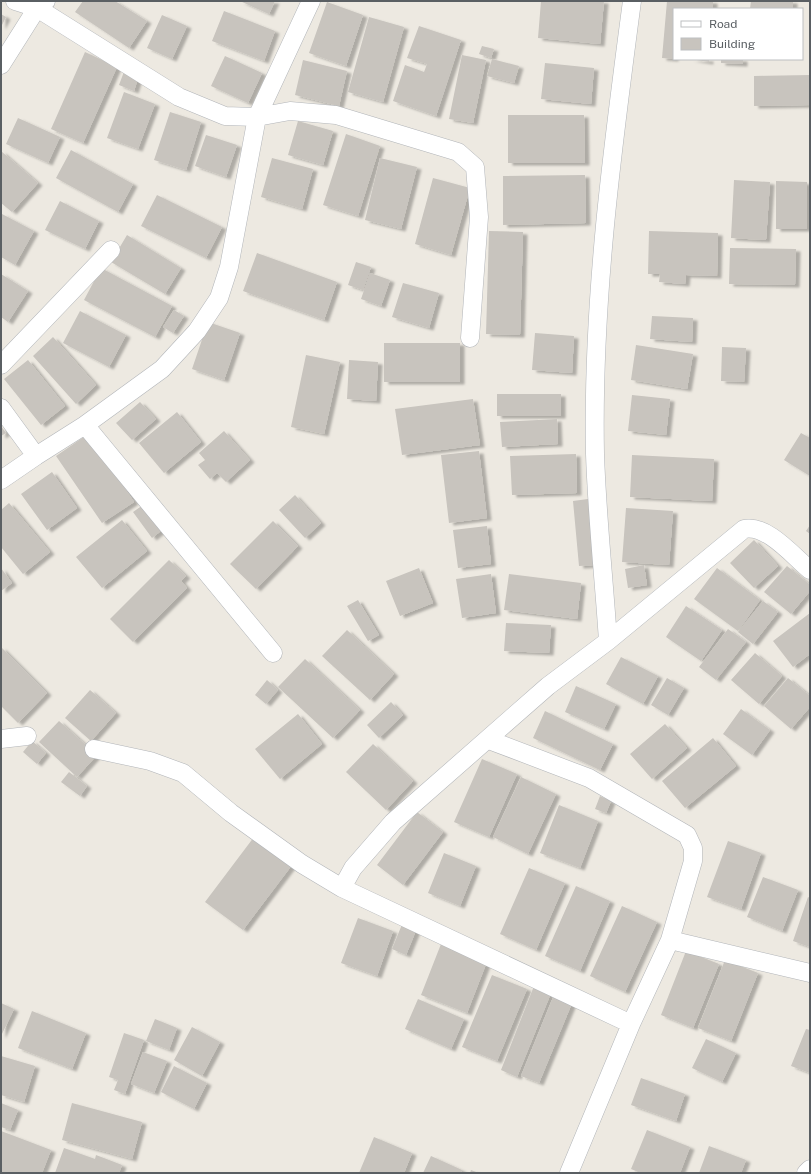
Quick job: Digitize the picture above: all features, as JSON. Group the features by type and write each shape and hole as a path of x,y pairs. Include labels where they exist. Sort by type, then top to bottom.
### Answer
{"street":[{"path":"15,1 41,4 179,96 225,116 257,117 290,111 336,115 458,152 468,158 476,167 479,217 470,338"},
{"path":"1,480 85,425 162,369 197,331 219,298 229,267 257,117 311,1"},
{"path":"608,641 595,455 598,315 611,162 632,1"},
{"path":"1,65 41,4"},
{"path":"1,365 111,250"},
{"path":"1,408 36,456"},
{"path":"85,425 273,653"},
{"path":"342,888 353,868 393,822 548,686 608,641 744,529 751,528 768,534 810,570"},
{"path":"1,739 27,736"},
{"path":"488,740 589,778 687,835 693,848 693,861 670,940 631,1024 569,1173"},
{"path":"94,749 150,761 183,773 231,813 302,864 342,888 631,1024"},
{"path":"670,940 810,973"},
{"path":"806,1173 810,1169"}],"building":[{"path":"83,1 115,1 147,21 129,48 75,12"},
{"path":"240,1 275,1 269,14"},
{"path":"541,1 604,1 600,44 538,38"},
{"path":"667,1 713,1 713,8 673,8 673,59 662,58"},
{"path":"751,1 793,1 793,8 750,8"},
{"path":"327,2 363,15 346,66 309,53"},
{"path":"224,11 275,31 264,61 212,41"},
{"path":"1,14 6,17 1,27"},
{"path":"162,15 187,26 172,59 147,48"},
{"path":"369,17 404,27 383,102 348,92"},
{"path":"419,26 461,40 436,116 393,101 405,65 424,72 427,64 407,58"},
{"path":"482,46 494,49 491,58 479,54"},
{"path":"85,52 117,67 83,143 51,129"},
{"path":"462,55 486,60 473,123 449,119"},
{"path":"225,56 262,73 248,103 211,86"},
{"path":"492,59 519,66 514,83 487,76"},
{"path":"303,60 347,71 339,106 295,95"},
{"path":"696,60 709,60 709,62"},
{"path":"721,60 743,60 743,64 721,63"},
{"path":"545,63 594,68 591,104 541,99"},
{"path":"125,69 139,75 134,91 119,85"},
{"path":"810,75 810,105 754,106 754,76"},
{"path":"124,92 155,104 138,149 107,138"},
{"path":"170,112 201,122 186,170 154,160"},
{"path":"508,115 584,115 585,163 508,163"},
{"path":"18,118 60,137 48,163 6,144"},
{"path":"298,121 333,131 323,165 288,155"},
{"path":"346,134 380,146 358,216 323,205"},
{"path":"206,135 237,145 226,177 195,166"},
{"path":"71,150 133,184 118,212 56,178"},
{"path":"1,151 38,183 12,212 1,203"},
{"path":"272,158 313,169 302,209 261,197"},
{"path":"380,158 417,167 401,229 365,220"},
{"path":"585,175 586,223 503,225 503,176"},
{"path":"433,178 470,188 451,255 415,244"},
{"path":"734,180 770,182 766,240 731,238"},
{"path":"776,181 807,182 807,229 776,229"},
{"path":"157,195 222,227 206,258 141,226"},
{"path":"60,201 99,221 85,249 45,230"},
{"path":"2,214 34,231 15,265 1,257"},
{"path":"489,231 523,232 520,335 486,334"},
{"path":"649,231 718,233 717,276 686,275 685,284 659,282 660,274 648,274"},
{"path":"127,235 181,268 165,294 111,262"},
{"path":"730,248 796,249 795,285 729,284"},
{"path":"257,253 337,282 324,320 243,291"},
{"path":"356,262 371,267 363,290 348,285"},
{"path":"101,268 172,306 155,337 84,300"},
{"path":"370,273 390,280 381,306 361,299"},
{"path":"1,274 28,291 8,322 1,317"},
{"path":"403,283 439,293 429,328 392,317"},
{"path":"174,310 184,316 173,333 163,327"},
{"path":"80,311 126,335 109,367 63,343"},
{"path":"652,316 693,318 692,342 650,339"},
{"path":"208,322 240,333 224,380 192,369"},
{"path":"535,333 574,336 572,373 532,370"},
{"path":"53,337 96,385 76,404 33,356"},
{"path":"384,343 460,343 460,382 384,382"},
{"path":"636,345 693,354 687,389 631,380"},
{"path":"722,347 746,348 744,382 721,381"},
{"path":"306,355 340,362 324,434 291,427"},
{"path":"28,360 65,406 41,425 4,379"},
{"path":"349,360 378,362 376,401 347,399"},
{"path":"497,394 561,394 561,416 497,416"},
{"path":"632,395 670,399 666,435 628,431"},
{"path":"473,399 480,445 402,455 395,409"},
{"path":"140,402 156,419 132,440 116,423"},
{"path":"177,412 201,442 164,473 139,443"},
{"path":"557,419 558,444 502,447 500,422"},
{"path":"1,426 6,433 1,436"},
{"path":"224,431 250,460 226,482 217,473 210,479 198,465 205,460 199,453"},
{"path":"801,433 810,438 810,476 784,460"},
{"path":"88,434 134,502 102,523 56,456"},
{"path":"479,451 487,518 449,523 441,455"},
{"path":"576,454 577,493 512,495 510,456"},
{"path":"632,455 714,459 712,501 630,497"},
{"path":"52,472 77,508 47,530 21,494"},
{"path":"295,495 321,523 305,538 279,510"},
{"path":"588,499 595,565 579,566 573,501"},
{"path":"9,503 50,552 23,574 1,547 1,510"},
{"path":"143,505 162,530 152,538 133,512"},
{"path":"626,508 673,511 669,565 622,562"},
{"path":"122,520 147,551 102,588 76,557"},
{"path":"273,521 298,546 256,589 230,564"},
{"path":"810,525 810,534 806,531"},
{"path":"487,526 491,564 458,568 453,530"},
{"path":"754,540 778,566 754,588 730,563"},
{"path":"169,560 186,576 181,581 187,588 133,642 110,619"},
{"path":"644,565 647,585 628,588 625,569"},
{"path":"787,566 810,585 810,591 791,614 764,592"},
{"path":"1,568 12,583 1,591"},
{"path":"419,568 433,603 400,616 386,581"},
{"path":"717,568 760,600 738,631 694,599"},
{"path":"491,574 496,613 462,618 456,579"},
{"path":"509,574 581,583 577,619 504,610"},
{"path":"358,600 379,635 368,641 347,606"},
{"path":"763,601 778,612 753,644 738,632"},
{"path":"686,606 722,630 701,661 666,637"},
{"path":"810,613 810,654 793,667 773,641"},
{"path":"506,623 551,625 549,653 504,651"},
{"path":"728,629 746,642 716,680 699,667"},
{"path":"347,630 394,674 370,700 322,656"},
{"path":"1,647 47,693 18,723 1,706"},
{"path":"755,653 782,676 759,704 731,680"},
{"path":"621,657 658,676 643,704 606,684"},
{"path":"305,659 360,710 333,738 278,687"},
{"path":"667,678 684,688 668,715 651,705"},
{"path":"788,678 810,696 810,707 791,729 764,706"},
{"path":"267,680 278,690 266,704 255,695"},
{"path":"576,686 616,704 604,729 565,712"},
{"path":"90,690 116,713 91,741 65,718"},
{"path":"391,702 403,715 379,738 367,725"},
{"path":"741,709 770,730 752,755 723,734"},
{"path":"545,711 613,744 600,770 533,738"},
{"path":"298,714 322,744 280,779 255,749"},
{"path":"59,721 97,755 77,777 39,742"},
{"path":"665,724 687,748 652,779 630,754"},
{"path":"713,738 736,766 685,808 662,781"},
{"path":"32,741 46,753 37,764 23,752"},
{"path":"373,744 413,781 386,810 346,772"},
{"path":"482,759 517,774 489,837 454,822"},
{"path":"69,772 87,786 80,796 61,782"},
{"path":"521,777 556,794 528,854 493,837"},
{"path":"600,796 611,801 606,813 595,809"},
{"path":"559,805 598,821 580,868 540,853"},
{"path":"417,812 443,832 403,885 377,865"},
{"path":"254,837 292,865 243,930 205,902"},
{"path":"728,841 761,853 741,909 707,897"},
{"path":"444,853 476,866 460,906 428,893"},
{"path":"529,868 565,883 536,950 500,934"},
{"path":"763,877 798,890 782,931 747,917"},
{"path":"576,886 610,901 580,971 545,956"},
{"path":"808,897 810,898 810,947 793,941"},
{"path":"622,906 657,922 625,992 590,976"},
{"path":"358,918 393,931 377,976 341,963"},
{"path":"403,922 417,928 406,955 392,949"},
{"path":"441,944 488,959 467,1013 421,995"},
{"path":"686,951 719,964 693,1028 661,1015"},
{"path":"725,960 758,973 731,1041 698,1028"},
{"path":"492,975 527,989 497,1061 462,1047"},
{"path":"534,986 551,993 517,1077 501,1070"},
{"path":"554,995 572,1003 539,1083 521,1076"},
{"path":"418,999 464,1019 451,1049 405,1029"},
{"path":"1,1003 14,1009 1,1036"},
{"path":"32,1011 86,1033 72,1069 18,1048"},
{"path":"155,1019 177,1028 169,1050 146,1041"},
{"path":"192,1027 220,1042 202,1076 174,1060"},
{"path":"806,1029 810,1030 810,1073 791,1066"},
{"path":"124,1033 144,1040 125,1094 114,1090 118,1080 109,1077"},
{"path":"706,1039 736,1053 722,1082 692,1068"},
{"path":"143,1052 167,1061 154,1093 131,1084"},
{"path":"1,1056 35,1066 24,1102 1,1095"},
{"path":"174,1066 207,1083 194,1109 161,1092"},
{"path":"641,1078 685,1094 676,1121 631,1105"},
{"path":"1,1103 18,1110 10,1130 1,1127"},
{"path":"72,1103 142,1122 132,1159 62,1140"},
{"path":"647,1130 690,1147 680,1173 641,1173 631,1169"},
{"path":"1,1131 51,1150 42,1173 1,1173"},
{"path":"374,1137 412,1153 404,1173 359,1173"},
{"path":"709,1146 746,1160 741,1173 699,1173"},
{"path":"64,1148 95,1159 96,1155 122,1165 119,1173 55,1173"},
{"path":"431,1156 462,1170 461,1173 423,1173"},
{"path":"471,1170 479,1173 470,1173"}]}
